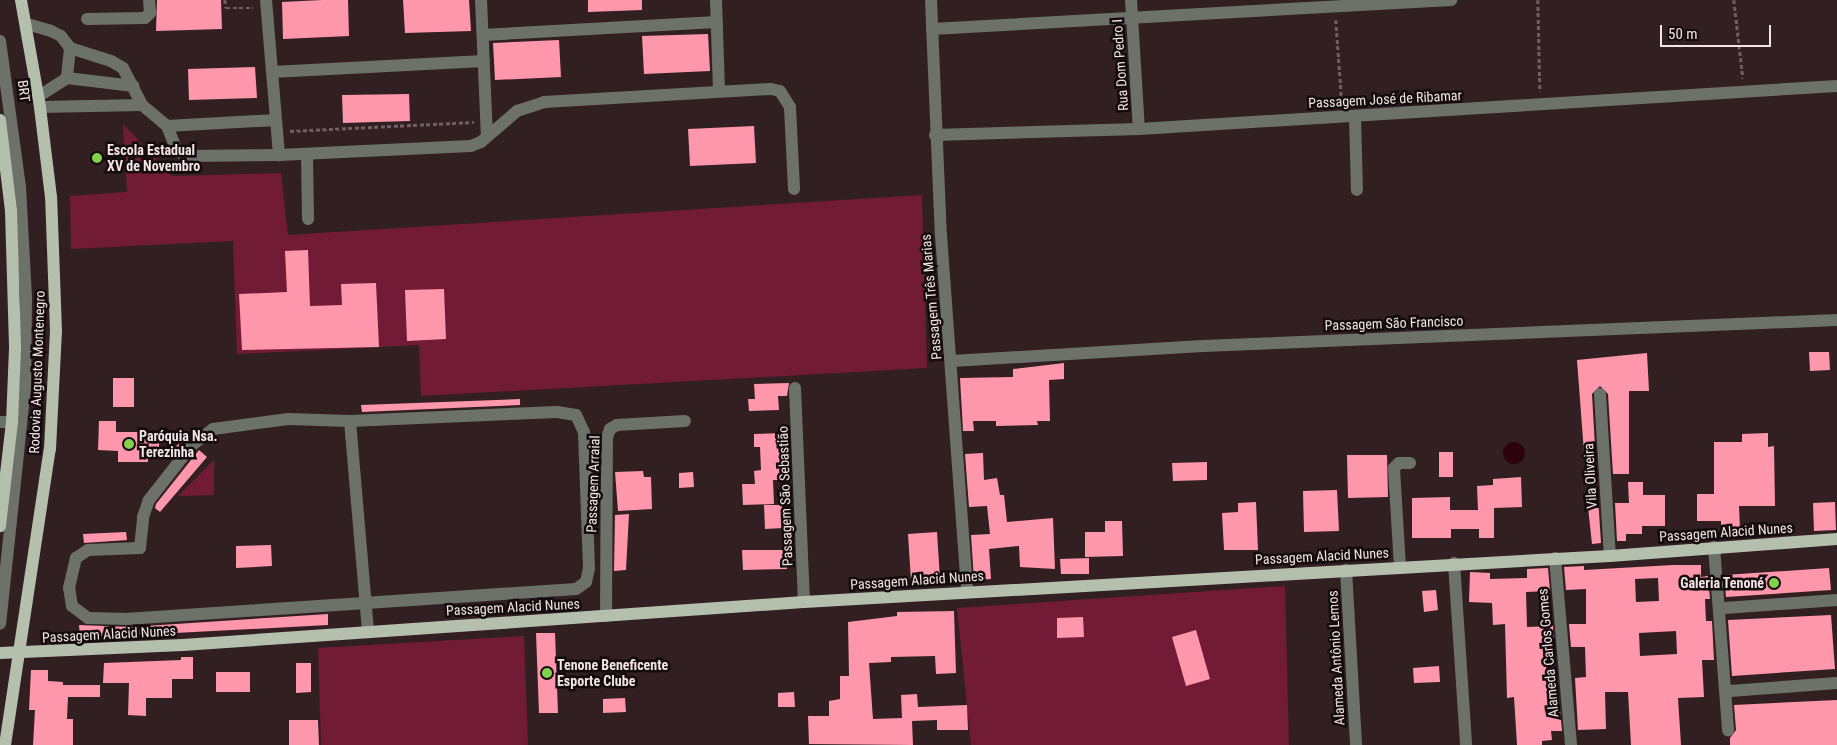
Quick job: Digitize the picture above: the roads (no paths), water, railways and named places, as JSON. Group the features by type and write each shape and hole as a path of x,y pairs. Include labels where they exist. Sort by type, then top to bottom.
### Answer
{"main road":[{"name":"Rodovia Augusto Montenegro","path":"5,745 50,449 54,383 55,259 39,102 27,24 21,0"},
{"name":"Rodovia Augusto Montenegro","path":"0,120 15,348 6,422 0,526"},
{"name":"Passagem Alacid Nunes","path":"0,653 967,592 1610,556 1837,539"}],"street":[{"path":"87,19 145,18 150,14 149,0"},
{"path":"481,0 487,136"},
{"path":"716,0 719,91"},
{"name":"Passagem Três Marias","path":"931,0 935,135 967,592"},
{"name":"Rua Dom Pedro I","path":"1131,0 1139,129"},
{"path":"932,29 1335,4 1451,0"},
{"path":"262,4 272,72 279,155"},
{"path":"483,35 717,22"},
{"path":"27,24 56,33 70,48 111,61 123,68 134,86 142,105 166,126 177,151 186,156 279,155 471,146 487,136 517,111 537,103 771,89 780,91 787,98 794,189"},
{"name":"BRT","path":"0,41 20,187 26,296 25,387 0,624"},
{"path":"39,102 67,78 70,48"},
{"path":"272,72 484,62"},
{"path":"67,78 134,86"},
{"name":"Passagem José de Ribamar","path":"935,135 1139,129 1837,86"},
{"path":"39,102 142,105"},
{"path":"1349,116 1357,190"},
{"path":"166,126 277,126"},
{"path":"307,154 308,219"},
{"name":"Passagem São Francisco","path":"952,361 1203,346 1837,320"},
{"name":"Passagem São Sebastião","path":"795,388 804,602"},
{"name":"Vila Oliveira","path":"1600,394 1610,556"},
{"path":"557,412 576,415 584,432 589,568 583,585 571,590 102,619 79,614 69,598 70,574 76,558 82,552 142,546 143,517 149,500 192,445 213,429 288,419 350,421 557,412"},
{"path":"350,421 368,631"},
{"name":"Passagem Arraial","path":"606,616 607,438 610,429 617,425 686,421"},
{"path":"1400,567 1394,468 1399,463 1410,463"},
{"path":"1714,547 1728,730"},
{"name":"Alameda Carlos Gomes","path":"1555,558 1571,745"},
{"path":"1454,564 1466,745"},
{"name":"Alameda Antônio Lemos","path":"1346,570 1356,745"},
{"path":"1725,608 1837,600"},
{"path":"1730,691 1837,683"}],"place":[{"name":"Escola Estadual XV de Novembro","path":"97,158"},
{"name":"Paróquia Nsa. Terezinha","path":"129,444"},
{"name":"Galeria Tenoné","path":"1774,583"},
{"name":"Tenone Beneficente Esporte Clube","path":"547,673"}]}
